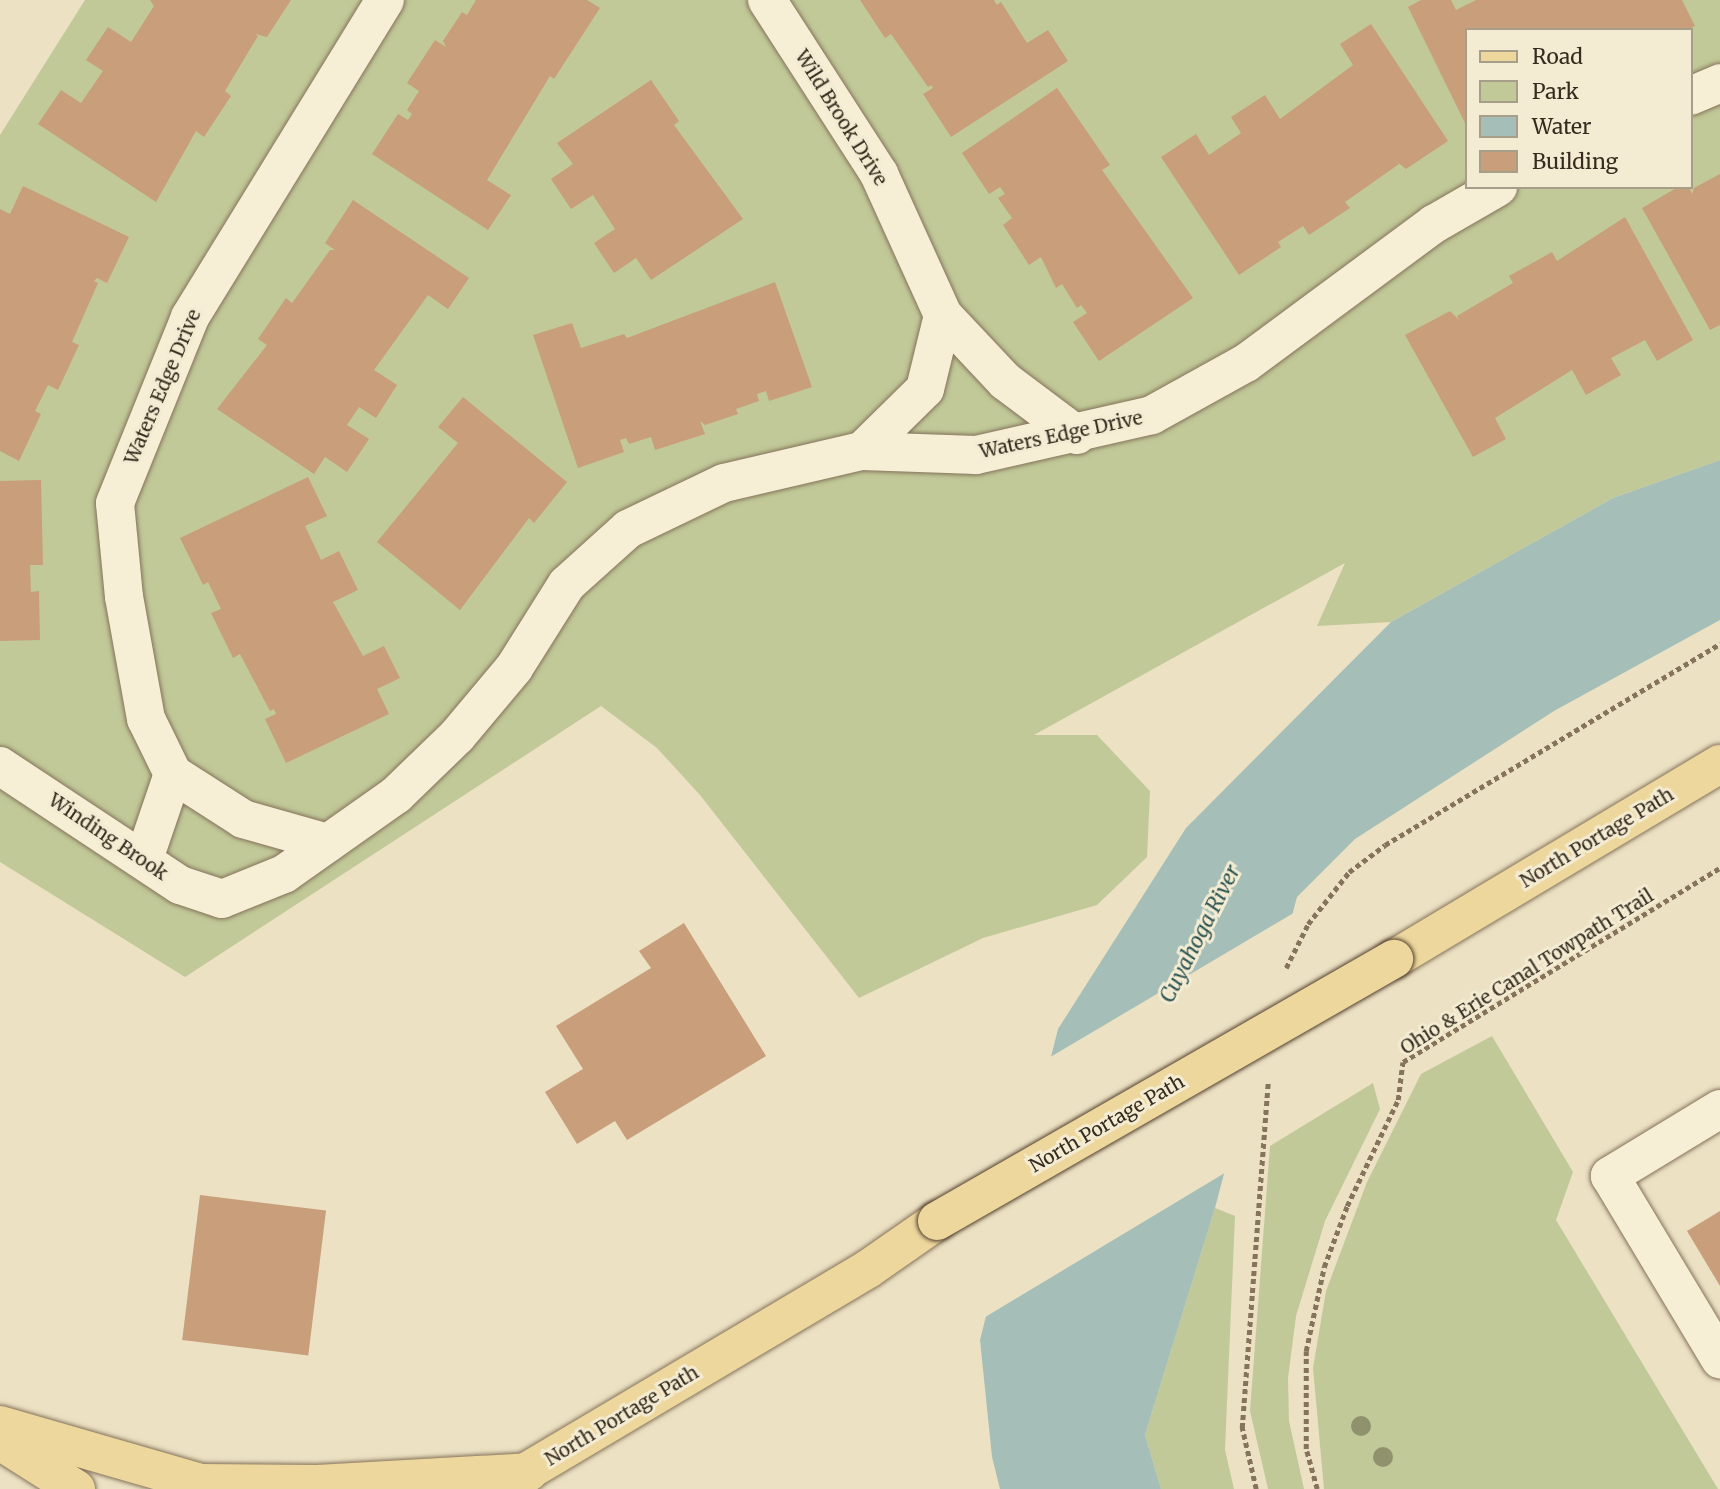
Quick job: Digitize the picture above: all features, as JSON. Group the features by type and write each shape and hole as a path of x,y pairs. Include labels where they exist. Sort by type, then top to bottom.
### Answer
{"main road":[{"name":"North Portage Path","path":"513,1480 868,1269 937,1221 1394,959 1720,764"},
{"path":"0,1425 201,1483 317,1484 513,1480"},
{"path":"0,1441 76,1489"}],"street":[{"name":"Waters Edge Drive","path":"173,774 146,719 124,597 115,503 190,317 385,0"},
{"name":"Wild Brook Drive","path":"767,0 879,174 943,315 1005,381 1077,435"},
{"path":"1692,95 1720,83"},
{"name":"Waters Edge Drive","path":"222,899 284,874 396,795 457,736 514,667 567,584 628,529 723,482 862,451 976,454 1077,435 1152,415 1246,363 1434,223 1494,189"},
{"path":"862,451 925,389 943,315"},
{"name":"Winding Brook","path":"0,766 144,859 180,886 222,899"},
{"path":"144,859 173,774 243,819 328,843"},
{"path":"1720,1109 1610,1176 1720,1359"}],"path":[{"path":"1349,872 1385,845 1720,645"},
{"name":"Ohio & Erie Canal Towpath Trail","path":"1317,1489 1306,1449 1306,1351 1324,1267 1347,1206 1398,1100 1404,1062 1720,868"},
{"path":"1256,1489 1242,1428 1260,1161"}],"green space":[{"path":"85,0 1720,0 1720,460 1613,498 1391,622 1317,626 1345,563 1034,735 1097,735 1150,791 1147,857 1097,905 983,938 859,998 700,795 657,748 601,706 185,977 0,862 0,135"},
{"path":"1492,1036 1573,1172 1556,1220 1718,1489 1324,1489 1313,1368 1326,1291 1367,1182 1421,1074"},
{"path":"1373,1083 1380,1109 1325,1221 1296,1316 1288,1378 1289,1421 1304,1489 1268,1489 1250,1411 1270,1146"},
{"path":"1215,1208 1235,1216 1225,1450 1234,1489 1161,1489 1145,1435"}],"water":[{"name":"Cuyahoga River","path":"1720,460 1720,620 1554,711 1355,839 1297,897 1215,1208 1145,1435 1161,1489 1000,1489 992,1457 980,1340 1058,1029 1186,828 1391,622 1613,498"}],"pier":[{"path":"1297,911 1228,1171 982,1319 1047,1059"}],"building":[{"path":"150,0 291,0 267,37 255,34 258,36 225,91 231,96 204,137 196,131 156,202 38,124 61,90 81,103 103,71 86,60 108,27 131,42 154,6"},
{"path":"476,0 587,0 600,8 554,79 550,76 487,180 511,195 488,230 372,154 398,114 408,120 412,114 407,110 419,91 407,83 435,40 446,47 443,41 462,12 467,15"},
{"path":"860,0 994,0 997,5 1001,2 1027,43 1048,30 1068,61 951,137 923,94 933,88 931,85 928,87 891,34 885,38"},
{"path":"1421,0 1451,0 1456,10 1476,0 1682,0 1695,26 1464,28 1464,121 1408,7"},
{"path":"1371,24 1448,141 1406,169 1396,161 1399,164 1345,202 1350,208 1309,235 1303,226 1278,242 1281,247 1239,275 1161,157 1196,134 1209,155 1241,133 1231,117 1265,95 1280,119 1353,65 1340,44"},
{"path":"651,80 679,121 674,125 743,219 651,280 636,258 614,273 594,243 615,229 593,195 571,209 551,179 573,164 557,143"},
{"path":"1057,88 1110,165 1102,170 1193,298 1099,361 1073,322 1087,313 1081,305 1077,308 1062,284 1056,288 1041,257 1029,265 1003,225 1012,218 998,198 1005,194 1000,187 989,194 962,153"},
{"path":"1720,174 1720,325 1710,330 1642,208 1675,189 1690,189 1692,194 1694,188"},
{"path":"23,186 129,237 107,283 97,278 94,281 98,283 72,342 79,345 58,390 48,385 35,411 41,414 19,461 0,451 0,209 10,214"},
{"path":"353,200 469,278 448,309 428,295 374,370 397,385 376,418 359,407 347,425 369,439 347,472 325,457 314,474 217,409 267,345 258,339 286,298 292,303 330,250 335,250 325,243"},
{"path":"1625,217 1693,340 1657,361 1645,340 1611,358 1621,375 1586,395 1572,370 1495,418 1506,439 1473,457 1405,335 1450,311 1459,320 1457,316 1513,283 1509,276 1552,252 1557,261"},
{"path":"775,282 812,387 769,401 766,391 757,394 759,401 736,409 738,414 705,425 700,421 705,434 655,450 651,437 629,444 626,438 620,440 624,452 578,468 533,335 572,323 581,348 624,334 627,338"},
{"path":"463,397 567,482 534,523 529,518 460,610 377,542 458,443 438,427"},
{"path":"308,477 327,516 305,526 321,560 339,551 358,590 333,602 363,656 384,646 400,678 377,689 389,714 286,763 265,719 276,714 274,709 270,711 240,654 233,658 211,613 221,609 208,582 203,585 180,538"},
{"path":"41,480 43,565 30,565 31,592 39,591 40,640 0,641 0,481"},
{"path":"684,923 766,1056 627,1140 615,1121 577,1144 545,1092 583,1069 556,1026 651,968 639,951"},
{"path":"200,1195 326,1210 308,1355 182,1340"},
{"path":"1720,1211 1720,1286 1687,1231"}]}
